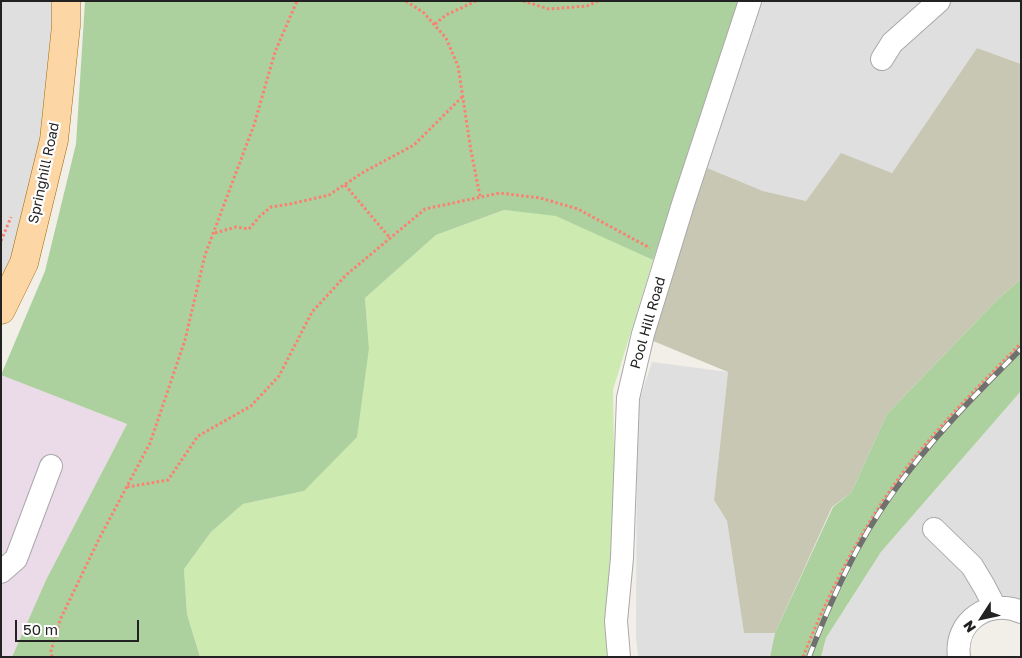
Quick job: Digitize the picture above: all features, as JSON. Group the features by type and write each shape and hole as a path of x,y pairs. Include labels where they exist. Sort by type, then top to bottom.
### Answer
{"main road":[{"name":"Springhill Road","path":"1,310 24,262 54,140 66,26 66,1"}],"street":[{"name":"Pool Hill Road","path":"619,657 616,621 622,558 628,398 643,334 750,1"},
{"path":"882,59 892,43 939,1"},
{"path":"1,572 16,559 51,466"},
{"path":"934,529 972,566 995,608"},
{"path":"958,657 960,637 969,621 984,611 995,608 1004,607 1021,612"}],"path":[{"path":"52,657 51,650 60,620 98,539 154,433 185,340 205,255 254,126 275,52 297,1"},
{"path":"406,1 424,13 435,24 446,38 458,66 480,196"},
{"path":"435,24 446,15 476,1"},
{"path":"523,1 549,9 587,6 598,1"},
{"path":"214,233 236,226 249,229 271,207 329,194 362,173 414,145 464,96"},
{"path":"344,185 390,238"},
{"path":"126,488 168,480 198,436 252,406 279,376 312,312 346,275 425,209 500,192 540,198 578,210 667,257"},
{"path":"803,657 819,617 845,562 876,511 908,466 966,400 1021,343"}],"shaded area":[{"path":"1,1 57,1 46,158 5,273 1,272"},
{"path":"756,1 1021,1 1021,64 977,48 892,173 841,154 806,201 763,191 700,165"},
{"path":"977,48 1021,64 1021,279 998,299 887,414 851,493 832,507 775,633 744,633 727,521 714,500 728,372 646,338 700,165 763,191 806,201 841,153 892,173"},
{"path":"652,362 728,372 714,500 727,521 744,633 775,633 770,657 638,657 636,636 637,408"},
{"path":"1,375 127,424 46,580 12,657 1,657"},
{"path":"1021,391 1021,601 1001,597 950,657 821,657 826,638 881,552"}],"green space":[{"path":"85,1 740,1 653,260 556,216 504,210 436,235 365,298 369,348 357,437 304,491 243,504 211,532 184,569 187,614 200,657 12,657 46,580 127,424 1,375 45,271 76,144"},
{"path":"504,210 556,215 653,260 613,390 615,516 613,657 200,657 187,614 184,569 211,532 243,504 304,491 369,348 365,298 436,235"},
{"path":"1021,279 1021,391 881,552 826,638 821,657 770,657 775,633 833,507 851,493 887,414 998,299"}],"railway":[{"path":"809,657 845,573 867,533 892,494 937,437 1021,349"}]}
